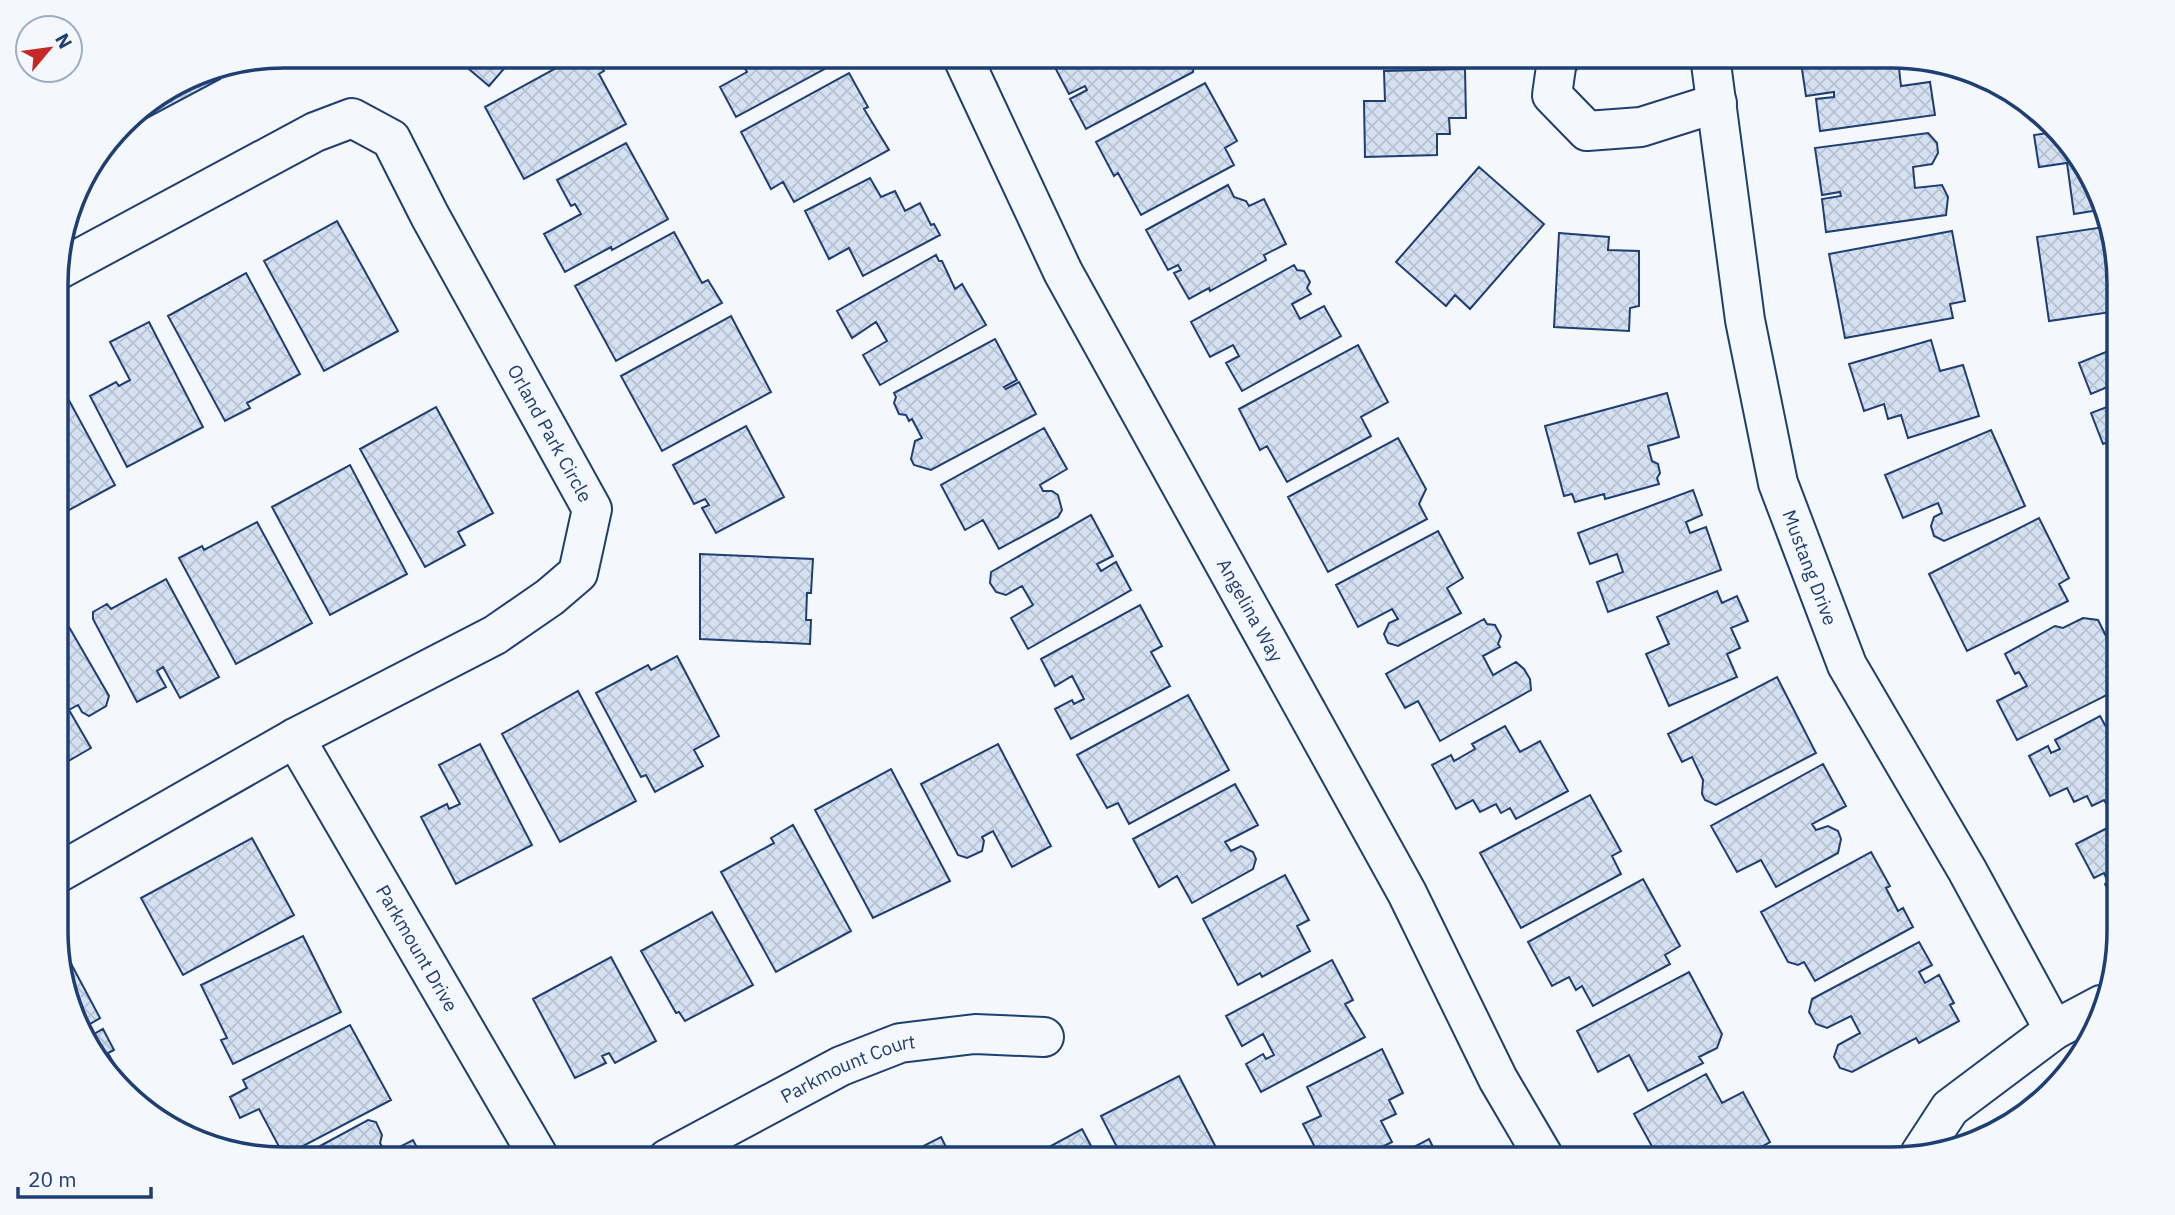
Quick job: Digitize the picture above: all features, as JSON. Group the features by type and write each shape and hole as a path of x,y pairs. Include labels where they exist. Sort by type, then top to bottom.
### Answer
{"street":[{"name":"Angelina Way","path":"968,68 1063,272 1407,893 1497,1079 1537,1146"},
{"path":"1555,68 1552,95 1587,131 1641,127 1717,103"},
{"name":"Mustang Drive","path":"1712,68 1745,320 1779,483 1847,665 1967,870 2054,1030"},
{"name":"Orland Park Circle","path":"68,867 295,738 495,635 550,597 578,573 592,509 391,139 352,118 314,132 69,264"},
{"name":"Parkmount Drive","path":"295,738 533,1147"},
{"path":"1926,1144 1950,1108 2054,1030 2091,1010"},
{"name":"Parkmount Court","path":"690,1147 841,1066 900,1043 975,1034 1044,1037"}],"building":[{"path":"468,68 505,68 489,86"},
{"path":"556,68 602,68 604,71 599,74 626,124 524,179 485,107"},
{"path":"745,68 827,68 736,117 720,87 747,72"},
{"path":"1055,68 1194,68 1193,72 1086,129 1070,99 1087,90 1085,86 1069,94"},
{"path":"1802,68 1899,69 1901,86 1930,82 1935,115 1820,131 1816,99 1834,97 1834,92 1806,96"},
{"path":"1465,69 1466,118 1449,118 1450,134 1437,134 1437,155 1365,157 1364,101 1385,101 1384,71"},
{"path":"849,73 868,107 864,109 889,150 794,202 783,182 771,189 741,132"},
{"path":"220,79 148,118 189,90"},
{"path":"1205,83 1237,141 1225,148 1234,165 1141,215 1118,173 1114,176 1096,142"},
{"path":"1928,133 1937,143 1938,153 1932,164 1913,167 1915,188 1942,185 1948,197 1946,215 1826,232 1822,199 1841,196 1840,192 1822,195 1815,148"},
{"path":"2046,133 2062,153 2078,176 2094,211 2074,214 2067,163 2039,167 2034,135"},
{"path":"626,143 668,219 565,272 544,234 581,214 575,204 571,206 557,180"},
{"path":"1479,167 1544,224 1470,309 1455,295 1446,306 1396,262"},
{"path":"870,178 881,197 895,191 905,211 920,203 931,225 934,224 940,235 863,276 849,248 829,259 805,211"},
{"path":"1228,185 1234,197 1246,201 1249,206 1264,199 1286,244 1264,255 1266,260 1210,291 1209,288 1189,299 1174,273 1181,270 1178,265 1168,270 1146,230"},
{"path":"337,221 398,331 324,371 264,261"},
{"path":"2099,228 2106,270 2106,313 2049,321 2037,237"},
{"path":"1952,231 1965,301 1950,304 1953,318 1845,338 1829,254"},
{"path":"674,232 702,283 708,280 722,303 616,361 575,286"},
{"path":"1559,233 1609,237 1608,250 1639,251 1639,306 1630,308 1629,331 1554,327"},
{"path":"936,255 939,261 942,261 955,289 962,284 986,325 880,385 863,355 887,341 876,322 852,338 837,311"},
{"path":"1294,265 1297,270 1304,271 1310,282 1307,288 1311,294 1292,304 1300,319 1324,306 1341,336 1242,391 1226,363 1239,356 1233,345 1210,357 1191,322"},
{"path":"246,273 300,374 247,403 250,408 225,421 168,316"},
{"path":"731,316 771,392 662,451 621,376"},
{"path":"149,322 203,427 127,467 90,396 116,382 119,386 130,380 110,342"},
{"path":"995,339 1017,380 1004,387 1006,389 1019,382 1036,414 931,470 914,465 911,459 915,441 922,438 912,419 909,421 906,415 899,414 894,403 894,393"},
{"path":"1931,340 1940,371 1963,365 1979,416 1908,438 1901,415 1888,419 1884,404 1864,411 1849,364"},
{"path":"1358,345 1388,402 1361,417 1371,436 1287,482 1267,446 1260,450 1239,409"},
{"path":"2106,352 2106,388 2091,394 2079,363"},
{"path":"1667,393 1679,437 1648,446 1652,461 1658,464 1659,484 1605,499 1604,494 1575,502 1572,494 1564,496 1545,426"},
{"path":"68,398 115,485 68,511"},
{"path":"436,407 493,513 458,532 465,545 425,567 360,449"},
{"path":"2106,407 2106,443 2103,444 2091,413"},
{"path":"746,426 784,497 716,533 702,508 709,505 705,499 694,504 673,465"},
{"path":"1044,428 1067,469 1040,485 1043,491 1052,491 1058,495 1062,510 1058,517 999,549 983,520 965,530 941,485"},
{"path":"1991,430 2025,506 1944,541 1934,536 1931,526 1934,517 1942,513 1938,503 1903,518 1885,475"},
{"path":"1398,438 1426,489 1419,504 1427,519 1328,572 1288,497"},
{"path":"350,465 407,574 330,615 272,507"},
{"path":"1693,490 1702,515 1686,522 1690,533 1706,527 1721,570 1608,612 1597,582 1623,572 1617,554 1590,564 1578,533"},
{"path":"1091,515 1113,556 1097,564 1101,571 1116,562 1131,590 1028,649 1011,618 1033,605 1022,586 1006,595 996,592 990,583 991,572"},
{"path":"2039,518 2069,578 2059,584 2068,601 1967,651 1929,574"},
{"path":"257,522 312,623 236,664 179,558 202,546 204,550"},
{"path":"1438,531 1463,578 1447,588 1461,613 1398,646 1388,643 1384,634 1389,623 1398,619 1392,609 1358,627 1336,585"},
{"path":"700,554 813,559 806,620 811,620 810,644 700,639"},
{"path":"166,579 219,677 180,698 163,667 157,671 166,687 137,702 93,619 93,612 107,604 111,609"},
{"path":"1717,591 1722,603 1737,596 1748,621 1731,628 1740,648 1727,654 1737,677 1669,706 1646,654 1669,644 1657,617"},
{"path":"1140,605 1162,646 1151,652 1170,686 1071,739 1055,709 1072,700 1074,704 1084,699 1072,676 1055,686 1041,659"},
{"path":"2083,618 2098,620 2106,636 2106,696 2017,740 1997,701 2027,686 2019,672 2015,674 2005,654 2055,626 2063,628"},
{"path":"1484,619 1487,624 1495,625 1501,636 1498,644 1500,647 1483,656 1493,675 1516,662 1530,679 1531,690 1440,741 1418,701 1405,708 1386,674"},
{"path":"68,628 109,696 106,706 89,716 82,712 78,705 69,710 91,748 68,761"},
{"path":"677,656 719,736 694,750 703,766 655,792 646,775 641,777 596,693 648,665 651,670"},
{"path":"1777,677 1816,753 1716,805 1705,800 1702,794 1703,780 1692,757 1682,762 1668,734"},
{"path":"578,691 636,801 560,842 502,734"},
{"path":"1188,695 1229,770 1129,824 1118,803 1107,808 1077,755"},
{"path":"2100,716 2106,727 2106,803 2104,800 2092,806 2087,796 2074,802 2067,788 2050,796 2029,756 2048,746 2051,753 2060,749 2055,740"},
{"path":"1505,726 1520,752 1540,741 1568,791 1516,819 1510,808 1501,813 1496,804 1480,812 1473,800 1456,809 1432,765 1451,755 1454,761 1475,749 1472,744"},
{"path":"480,744 532,845 456,884 421,817 447,804 449,809 460,804 439,765"},
{"path":"998,744 1051,846 1012,867 993,831 982,837 982,851 967,858 958,855 921,784"},
{"path":"1823,764 1846,806 1812,824 1816,830 1828,826 1838,831 1841,839 1838,853 1776,887 1761,860 1737,872 1711,826"},
{"path":"891,769 950,881 873,918 815,810"},
{"path":"1235,784 1258,825 1225,842 1231,851 1241,846 1253,852 1256,859 1253,869 1192,903 1177,876 1159,887 1133,839"},
{"path":"1590,795 1621,851 1612,856 1621,874 1521,928 1480,853"},
{"path":"793,825 851,931 776,972 721,872 774,843 771,838"},
{"path":"2106,829 2106,878 2104,873 2094,878 2076,844"},
{"path":"252,838 294,915 183,975 141,898"},
{"path":"1871,852 1890,886 1886,888 1898,911 1903,908 1913,927 1815,981 1804,962 1798,965 1788,962 1761,912"},
{"path":"1285,875 1309,920 1297,926 1310,951 1262,977 1260,973 1238,985 1203,919"},
{"path":"1643,879 1680,946 1665,955 1670,964 1593,1006 1582,986 1576,990 1569,977 1552,986 1528,942"},
{"path":"712,912 753,985 685,1021 679,1012 676,1013 641,951"},
{"path":"303,936 341,1012 233,1064 221,1040 227,1038 201,985"},
{"path":"1919,942 1932,965 1919,972 1925,983 1939,975 1954,1003 1950,1005 1959,1021 1919,1043 1916,1038 1852,1072 1840,1068 1834,1057 1838,1045 1860,1033 1851,1016 1827,1028 1816,1024 1809,1012 1812,999"},
{"path":"611,957 656,1041 615,1063 609,1053 602,1056 606,1063 575,1078 533,999"},
{"path":"1332,960 1353,1000 1345,1004 1365,1037 1261,1092 1246,1064 1263,1054 1266,1059 1274,1055 1263,1034 1242,1046 1226,1016"},
{"path":"71,964 100,1018 89,1024"},
{"path":"1689,972 1722,1034 1717,1048 1699,1057 1703,1063 1648,1091 1629,1055 1598,1072 1577,1031"},
{"path":"350,1025 391,1100 301,1147 279,1147 259,1109 240,1118 230,1097 247,1088 243,1080"},
{"path":"103,1029 114,1050 108,1053 112,1060 105,1051 95,1034"},
{"path":"1382,1049 1403,1093 1389,1100 1396,1114 1381,1121 1392,1142 1383,1146 1315,1146 1303,1124 1321,1116 1307,1087"},
{"path":"1706,1074 1722,1103 1743,1092 1770,1142 1763,1146 1652,1146 1634,1114"},
{"path":"1179,1076 1215,1146 1117,1146 1101,1116"},
{"path":"368,1120 376,1122 382,1135 382,1147 318,1147"},
{"path":"1082,1129 1091,1147 1050,1147"},
{"path":"941,1137 946,1147 922,1147"},
{"path":"1429,1139 1433,1146 1415,1146"},
{"path":"413,1140 417,1147 400,1147"}]}
